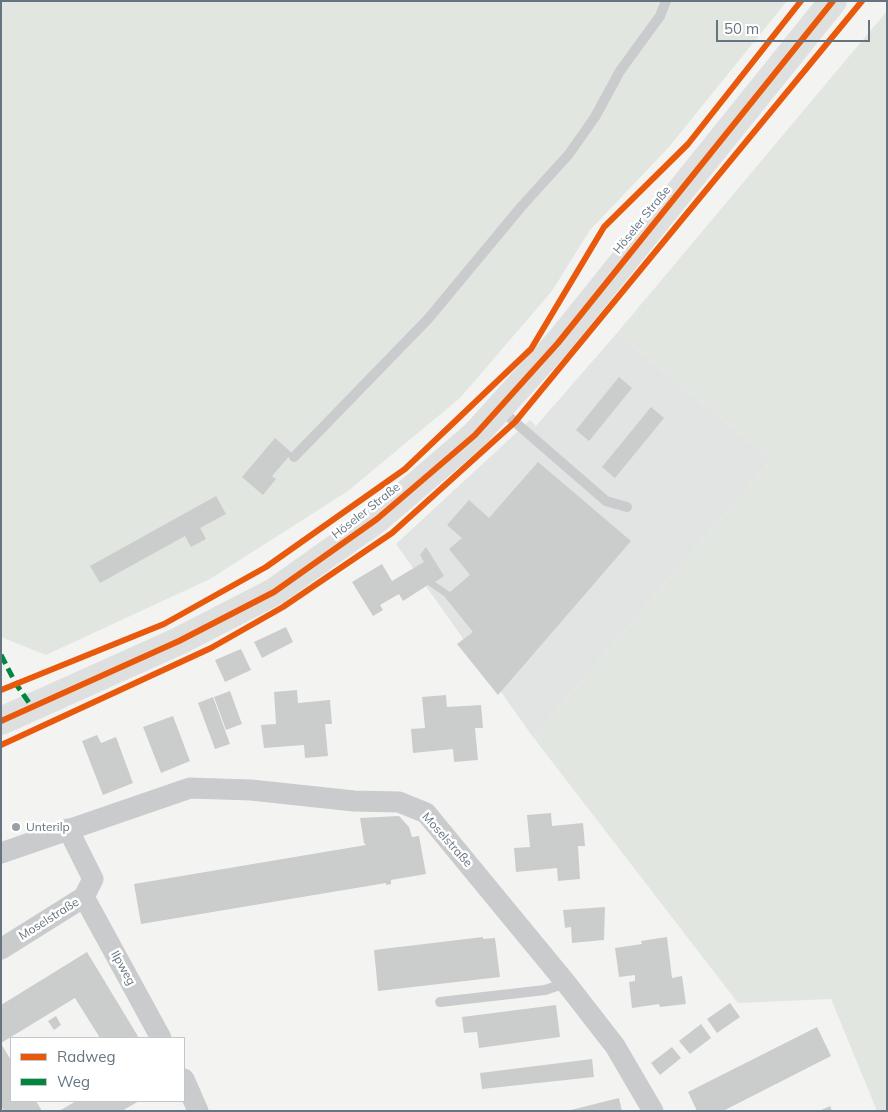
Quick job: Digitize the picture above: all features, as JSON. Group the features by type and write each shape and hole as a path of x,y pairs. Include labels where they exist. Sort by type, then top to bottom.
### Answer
{"main road":[{"name":"Höseler Straße","path":"1,720 178,641 274,592 377,519 475,435 558,344 833,1"}],"street":[{"name":"Moselstraße","path":"1,853 190,788 251,790 354,801 399,802 426,813 566,983 616,1046 653,1111"},
{"name":"Moselstraße","path":"1,949 84,897 93,879 68,829"},
{"name":"Ilpweg","path":"84,897 161,1037"},
{"path":"185,1081 198,1111"}],"lane":[{"path":"294,457 428,319 521,207 569,154 595,117 620,71 660,16 666,1"},
{"path":"499,408 606,501 627,507"},
{"path":"440,1002 545,990 566,983"}],"shaded area":[{"path":"1,1 787,1 669,147 590,230 552,291 460,398 348,491 210,579 46,655 1,637"},
{"path":"887,11 887,1111 877,1111 831,999 738,1003 533,737 771,460 617,333"},
{"path":"617,333 771,460 533,737 396,544 530,420 536,426"}],"building":[{"path":"619,377 632,388 589,441 576,430"},
{"path":"651,407 664,418 615,478 602,467"},
{"path":"275,438 292,453 272,476 276,479 263,495 242,477"},
{"path":"538,462 631,541 498,695 457,644 473,632 444,596 428,585 403,601 399,594 380,605 383,610 373,616 352,582 382,564 392,581 424,562 420,555 426,547 444,576 435,582 450,592 470,575 449,549 462,538 447,525 469,500 489,518"},
{"path":"216,496 226,514 200,528 206,539 191,547 185,536 100,583 90,566"},
{"path":"286,627 293,642 262,658 254,642"},
{"path":"241,649 251,670 225,682 215,660"},
{"path":"297,690 298,703 330,700 332,724 325,724 328,756 305,758 304,745 264,748 261,725 276,724 274,692"},
{"path":"230,691 242,724 226,730 214,697"},
{"path":"446,695 447,707 481,705 483,728 475,728 478,760 454,762 453,749 413,753 411,729 425,728 422,697"},
{"path":"213,697 230,744 215,749 198,703"},
{"path":"173,716 190,761 161,773 143,727"},
{"path":"97,735 101,743 116,737 133,783 103,795 82,741"},
{"path":"551,813 552,826 583,823 585,846 578,846 580,879 558,881 557,868 516,872 514,848 530,847 527,815"},
{"path":"399,816 409,827 412,837 419,836 426,874 391,880 391,884 386,885 386,883 141,924 134,884 366,845 364,843 360,818"},
{"path":"605,907 604,940 572,943 571,927 565,928 563,910"},
{"path":"483,937 483,939 495,938 500,977 378,991 374,950"},
{"path":"667,937 672,978 682,976 686,1004 660,1007 659,1004 632,1008 629,982 635,981 635,975 619,977 615,948 642,944 641,941"},
{"path":"87,952 138,1037 99,1037 75,998 1,1043 1,1005"},
{"path":"730,1003 740,1017 717,1033 707,1019"},
{"path":"556,1005 560,1037 479,1048 477,1032 464,1033 462,1017"},
{"path":"56,1016 61,1025 54,1030 48,1021"},
{"path":"701,1024 711,1038 690,1054 679,1041"},
{"path":"817,1027 831,1056 723,1111 697,1111 688,1092"},
{"path":"1,1044 10,1058 10,1102 37,1102 42,1111 4,1111 1,1106"},
{"path":"672,1047 681,1058 660,1075 651,1063"},
{"path":"592,1059 594,1077 482,1089 480,1073"},
{"path":"619,1098 622,1111 571,1111 571,1110"},
{"path":"74,1102 137,1102 122,1111 59,1111"},
{"path":"830,1106 832,1111 819,1111"}],"marked path":[{"path":"1,655 16,684 32,707"}],"cycle path":[{"path":"1,690 164,624 266,567 405,469 531,349 604,227 688,144 801,1"},
{"path":"1,721 179,641 274,592 377,519 475,435 558,343 833,1"},
{"path":"1,745 211,648 283,607 392,533 515,422 862,1"}],"place":[{"name":"Unterilp","path":"16,827"}]}
